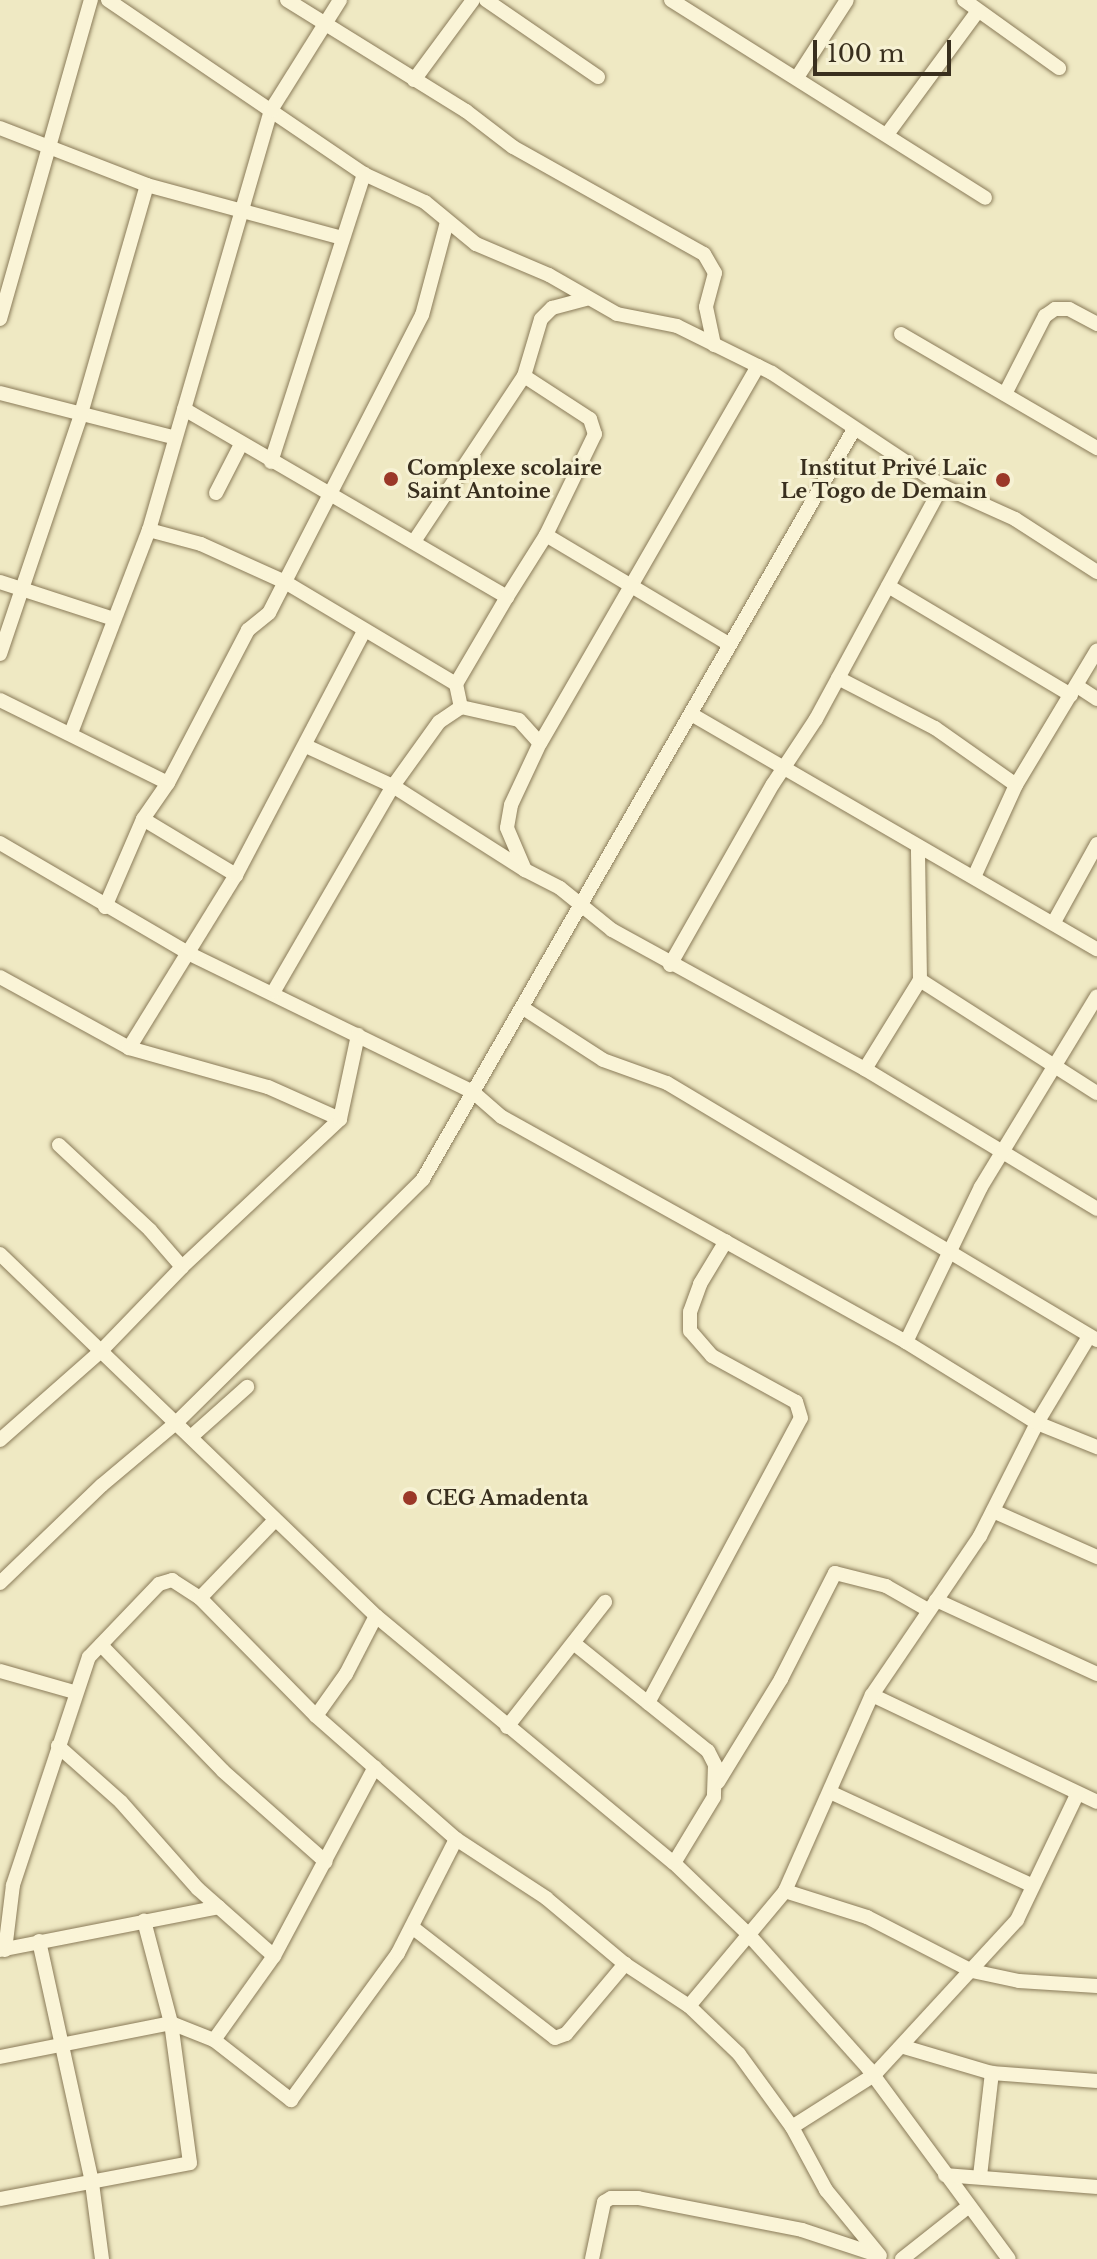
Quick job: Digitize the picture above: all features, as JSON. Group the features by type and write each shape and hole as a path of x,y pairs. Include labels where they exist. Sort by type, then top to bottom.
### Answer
{"street":[{"path":"0,319 4,286 91,0"},
{"path":"108,0 364,174 425,202 476,244 549,275 586,299 648,323 677,326 758,366 853,431 942,486 1015,519 1097,572"},
{"path":"287,0 513,147 704,254 715,273 706,307 714,345"},
{"path":"71,733 149,530 173,437 184,409 271,110 340,0"},
{"path":"414,80 473,0"},
{"path":"486,0 598,77"},
{"path":"671,0 798,76 985,198"},
{"path":"798,76 847,0"},
{"path":"964,0 1059,68"},
{"path":"888,133 978,11"},
{"path":"0,128 147,185 342,238"},
{"path":"271,462 364,174"},
{"path":"0,654 80,417 147,185"},
{"path":"105,907 143,819 168,783 248,630 269,613 422,315 447,222"},
{"path":"415,540 524,376 531,338 541,319 552,308 586,299"},
{"path":"1005,394 1045,316 1062,307 1097,324"},
{"path":"901,334 1097,448"},
{"path":"525,870 508,819 540,743 758,366"},
{"path":"461,707 456,684 546,535 595,434 590,419 524,376"},
{"path":"0,393 80,417 173,437"},
{"path":"184,409 240,446 415,540 507,597"},
{"path":"0,1583 102,1485 177,1422 423,1179 853,431"},
{"path":"216,493 240,446"},
{"path":"670,965 838,678 942,486"},
{"path":"149,530 201,544 285,582 456,684"},
{"path":"546,535 634,583 729,644"},
{"path":"0,582 114,619"},
{"path":"888,586 1074,691 1097,699"},
{"path":"129,1048 190,954 236,875 364,631"},
{"path":"974,877 1016,785 1097,650"},
{"path":"838,678 935,728 1016,785"},
{"path":"0,700 168,783"},
{"path":"461,707 476,714 513,717 540,743"},
{"path":"274,991 393,786 439,722 461,707"},
{"path":"691,714 787,765 918,848 1097,949"},
{"path":"306,746 393,786 670,965 865,1069 1097,1209"},
{"path":"143,819 236,875"},
{"path":"0,843 190,954 274,991 473,1092 502,1117 906,1342 1037,1423 1097,1447"},
{"path":"1054,922 1097,844"},
{"path":"865,1069 920,980 918,848"},
{"path":"0,977 129,1048 268,1087 340,1119"},
{"path":"920,980 1097,1093"},
{"path":"906,1342 981,1187 1057,1069 1097,996"},
{"path":"523,1008 603,1060 667,1083 1093,1339 1037,1423 993,1511 872,1695 832,1793 785,1891 689,2006"},
{"path":"0,1440 101,1351 182,1267 340,1119 358,1035"},
{"path":"59,1145 150,1230 182,1267"},
{"path":"648,1703 801,1418 796,1402 712,1356 690,1331 690,1312 700,1284 726,1241"},
{"path":"0,1254 376,1616 674,1863 749,1935 874,2075 1009,2259"},
{"path":"192,1436 247,1387"},
{"path":"993,1511 1097,1557"},
{"path":"200,1598 275,1520"},
{"path":"674,1863 718,1782 781,1679 835,1573 886,1586 1097,1674"},
{"path":"219,1907 2,1950 13,1885 74,1692 89,1657 159,1584 172,1580 200,1598 316,1716 456,1839 546,1898 625,1964 689,2006 754,2070 792,2127 826,2190 882,2258"},
{"path":"507,1727 576,1645 605,1602"},
{"path":"316,1716 346,1674 376,1616"},
{"path":"101,1645 223,1771 326,1862"},
{"path":"576,1645 708,1751 718,1782"},
{"path":"0,1671 74,1692"},
{"path":"872,1695 1008,1757 1077,1795 1097,1802"},
{"path":"58,1746 121,1802 219,1907 274,1956"},
{"path":"214,2040 274,1956 375,1767"},
{"path":"832,1793 1031,1885"},
{"path":"792,2127 874,2075 904,2047 1017,1920 1031,1885 1077,1795"},
{"path":"0,2057 171,2023 214,2040 291,2100 412,1927 456,1839"},
{"path":"785,1891 867,1917 972,1971 1019,1981 1097,1986"},
{"path":"0,2199 190,2163 171,2023 144,1921"},
{"path":"412,1927 555,2038 566,2034 625,1964"},
{"path":"39,1941 92,2183 102,2259"},
{"path":"904,2047 992,2073 1097,2081"},
{"path":"980,2176 992,2073"},
{"path":"945,2175 1097,2187"},
{"path":"592,2259 604,2202 611,2198 638,2198 802,2230 882,2258"},
{"path":"902,2259 969,2206"},
{"path":"993,2236 994,2259"}],"place":[{"name":"Complexe scolaire Saint Antoine","path":"391,479"},
{"name":"Institut Privé Laïc Le Togo de Demain","path":"1003,480"},
{"name":"CEG Amadenta","path":"410,1498"}]}
